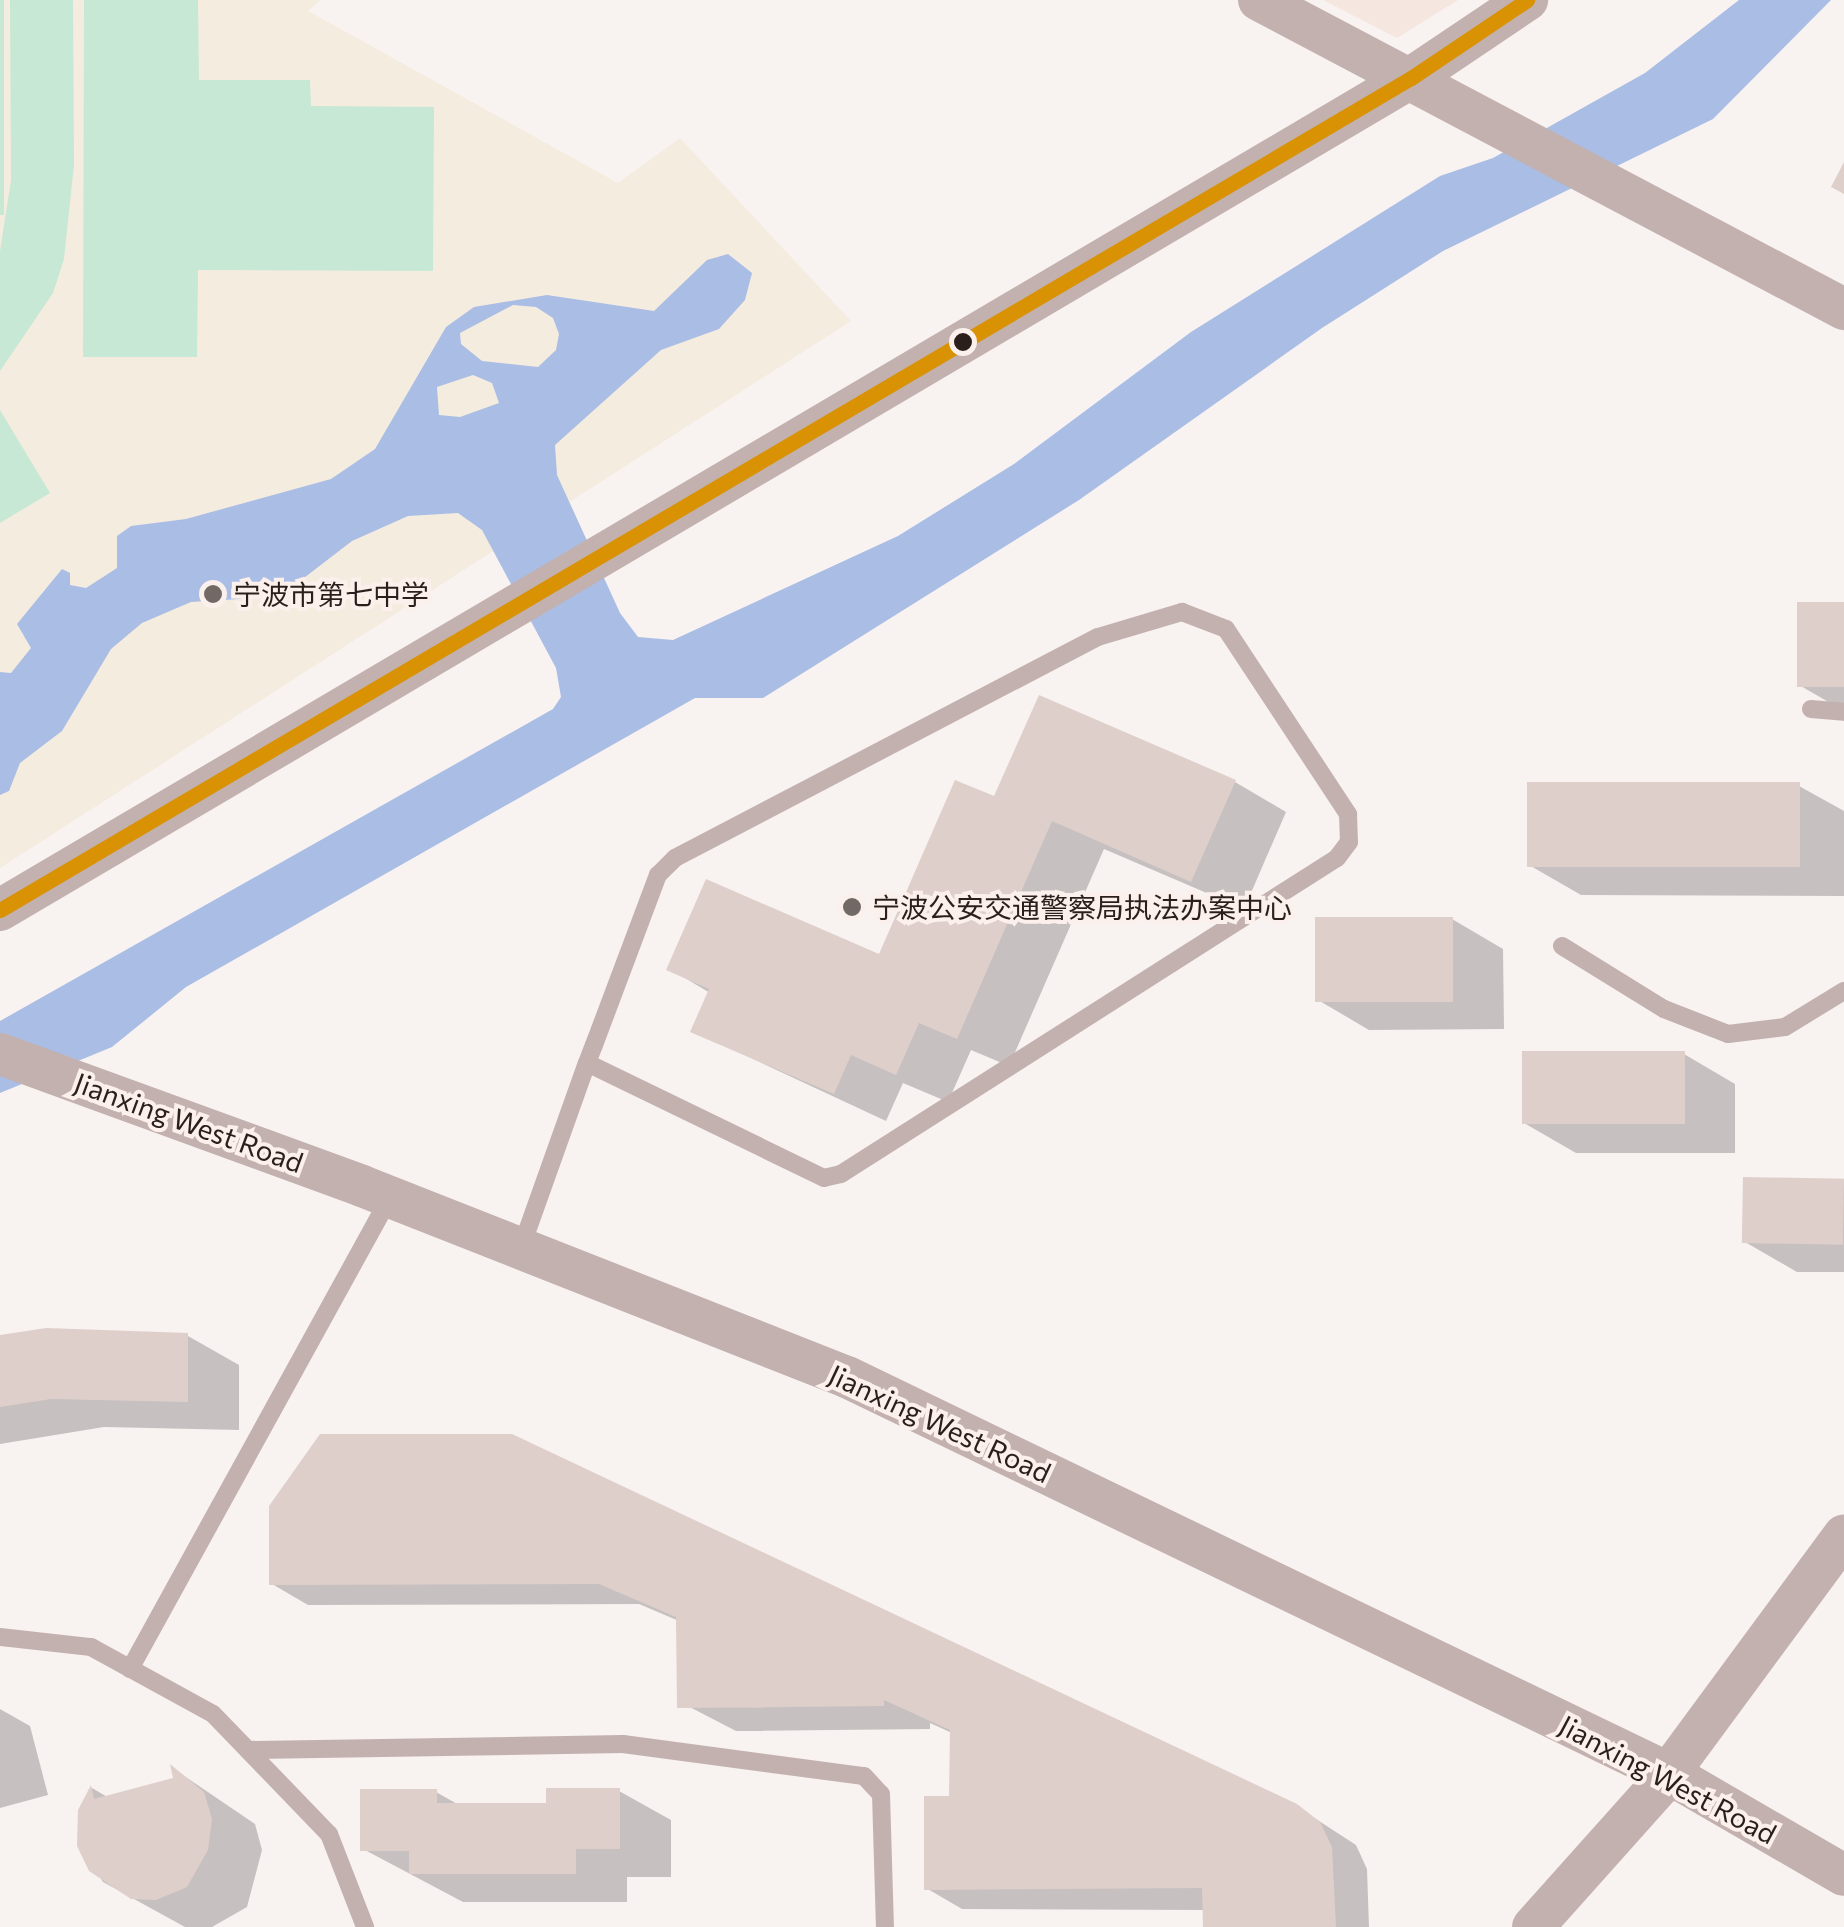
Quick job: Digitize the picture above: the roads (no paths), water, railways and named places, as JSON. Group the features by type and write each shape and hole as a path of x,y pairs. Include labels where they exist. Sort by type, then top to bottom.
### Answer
{"street":[{"path":"1259,0 1844,308"},
{"path":"0,910 1411,78 1527,0"},
{"name":"Jianxing West Road","path":"0,1054 390,1197 847,1377 1668,1773 1844,1875"},
{"path":"1533,1927 1668,1773 1844,1535"}],"lane":[{"path":"520,1248 587,1063 658,875 676,858 1098,638 1182,612 1226,629 1348,814 1349,842 1337,858 841,1174 824,1178 587,1063"},
{"path":"1812,709 1844,712"},
{"path":"1562,946 1664,1010 1728,1034 1785,1027 1844,991"},
{"path":"130,1669 390,1197"},
{"path":"0,1637 91,1648 213,1714 329,1834 364,1927"},
{"path":"248,1750 623,1744 864,1776 880,1794 885,1927"}],"water":[{"path":"1739,0 1831,0 1713,119 1443,251 1322,328 1079,500 763,698 695,698 186,987 112,1047 0,1093 0,1021 553,709 561,697 556,668 482,530 458,513 408,516 352,541 300,581 239,599 191,602 142,623 111,649 62,731 20,763 9,791 0,795 0,672 11,673 31,648 17,624 62,569 70,573 70,585 86,588 117,568 117,536 131,526 186,519 331,479 375,449 446,327 474,307 547,295 654,311 707,260 728,254 752,273 745,300 719,329 661,350 555,445 557,475 620,613 638,637 673,640 898,536 1014,464 1191,332 1440,176 1493,158 1645,73","holes":["513,305 536,307 553,318 559,334 556,350 538,367 482,361 461,344 460,333","473,375 492,383 499,403 460,417 439,415 437,387"]}],"place":[{"name":"宁波市第七中学","path":"213,594"},
{"name":"宁波公安交通警察局执法办案中心","path":"852,907"}]}
